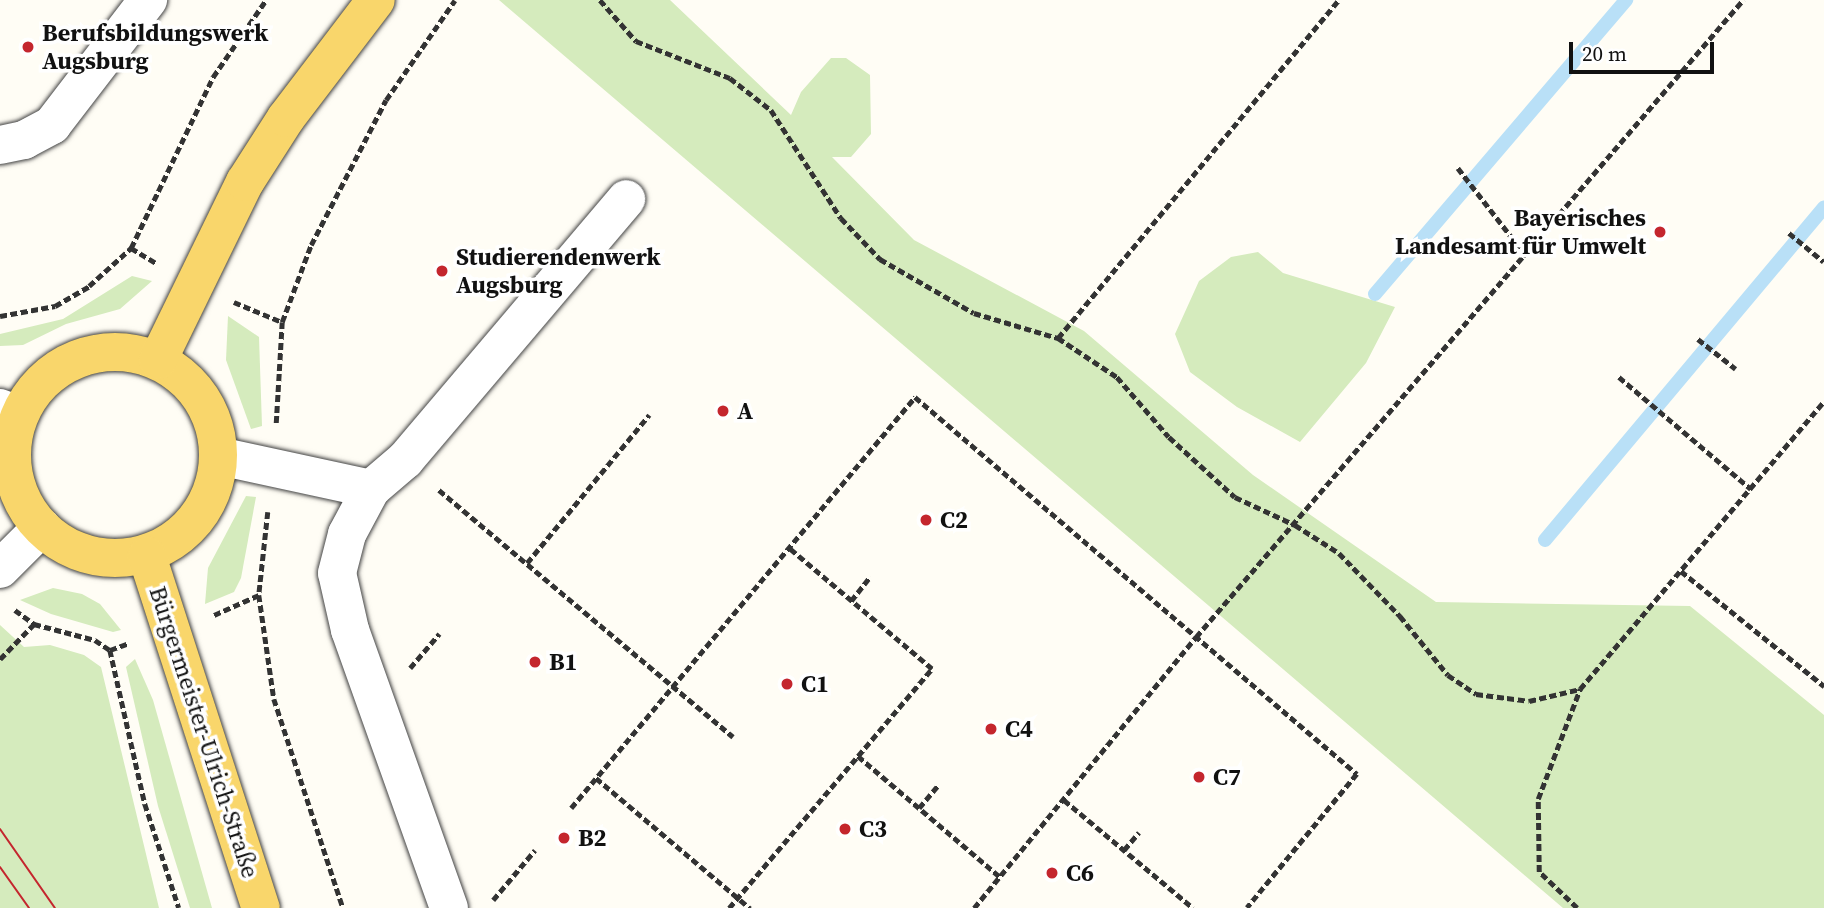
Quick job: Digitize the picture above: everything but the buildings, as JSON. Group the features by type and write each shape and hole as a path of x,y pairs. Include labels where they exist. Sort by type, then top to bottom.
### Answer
{"main road":[{"path":"158,360 245,182 286,118 376,0"},
{"path":"121,351 158,360 195,389 212,417 219,456 212,493 188,529 147,556 90,556 69,549 42,527 21,501 13,479 9,412 64,364 98,352 121,351"},
{"name":"Bürgermeister-Ulrich-Straße","path":"147,556 261,908"}],"street":[{"path":"0,145 24,140 52,124 148,0"},
{"path":"449,908 350,630 337,573 347,534 371,489 405,460 626,199"},
{"path":"219,456 274,465 371,489"},
{"path":"0,569 42,527"}],"path":[{"path":"0,316 55,306 89,286 131,248 214,77 265,0"},
{"path":"343,908 274,699 259,595 274,465 282,322 311,245 386,100 455,0"},
{"path":"600,0 636,41 730,78 771,110 841,218 880,259 974,313 1058,338 1117,377 1170,437 1235,497 1295,524 1339,553 1401,616 1448,675 1476,694 1529,701 1580,689"},
{"path":"1058,338 1339,0"},
{"path":"974,908 1196,637 1527,257 1743,0"},
{"path":"1458,167 1527,257"},
{"path":"1789,233 1824,262"},
{"path":"1698,339 1736,369"},
{"path":"1619,377 1751,489"},
{"path":"570,808 915,397 1357,774 1247,908"},
{"path":"1577,908 1539,872 1538,799 1580,689 1824,401"},
{"path":"527,563 649,415"},
{"path":"405,460 733,737"},
{"path":"729,908 932,669 789,548"},
{"path":"1681,571 1824,686"},
{"path":"851,601 870,577"},
{"path":"8,605 34,624 95,640 110,650 145,804 178,908"},
{"path":"0,659 34,624"},
{"path":"858,756 1000,877"},
{"path":"596,778 751,908"},
{"path":"919,808 939,784"},
{"path":"1065,800 1193,908"},
{"path":"1124,850 1139,832"},
{"path":"486,908 535,850"}],"green space":[{"path":"499,0 670,0 791,115 801,92 831,58 846,58 870,75 871,134 851,157 832,157 914,240 1084,331 1253,475 1436,602 1690,606 1824,715 1824,908 1563,908"},
{"path":"1258,252 1283,273 1395,307 1366,363 1300,442 1237,407 1190,372 1175,334 1199,281 1231,257"},
{"path":"132,276 152,281 120,309 66,324 23,345 0,346 0,334 63,319"},
{"path":"228,316 259,337 262,426 251,429 226,360"},
{"path":"246,496 256,497 241,578 234,592 205,604 208,568"},
{"path":"53,588 82,594 100,604 121,630 113,632 51,614 20,600"},
{"path":"0,625 24,647 50,645 84,655 101,667 159,908 0,908"},
{"path":"135,659 153,700 212,908 190,908 158,806 126,667"}],"waterway":[{"path":"1375,294 1626,0"},
{"path":"1545,540 1824,207"}],"tram line":[{"path":"0,829 55,908"},
{"path":"0,867 29,908"}],"place":[{"name":"Berufsbildungswerk Augsburg","path":"28,47"},
{"name":"Bayerisches Landesamt für Umwelt","path":"1660,232"},
{"name":"Studierendenwerk Augsburg","path":"442,271"},
{"name":"A","path":"723,411"},
{"name":"C2","path":"926,520"},
{"name":"B1","path":"535,662"},
{"name":"C1","path":"787,684"},
{"name":"C4","path":"991,729"},
{"name":"C7","path":"1199,777"},
{"name":"C3","path":"845,829"},
{"name":"B2","path":"564,838"},
{"name":"C6","path":"1052,873"}]}
